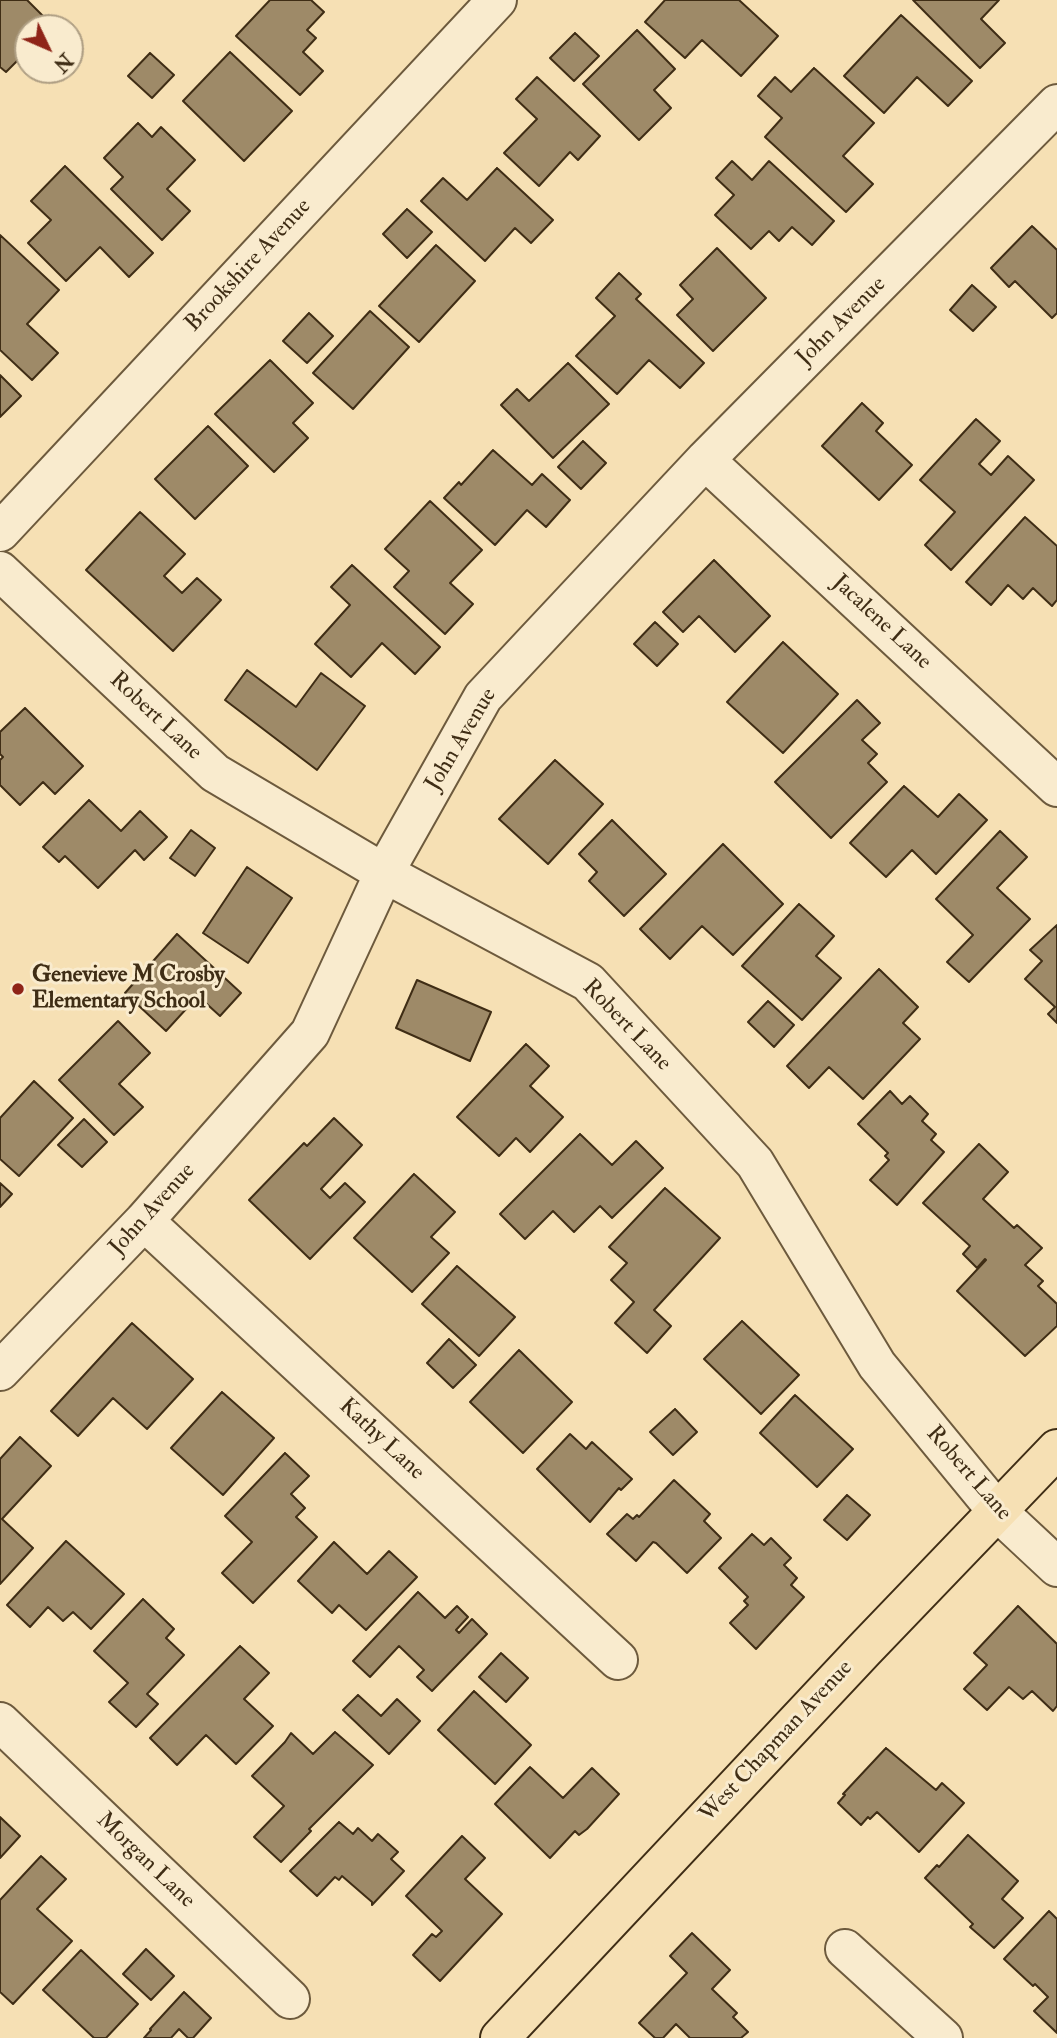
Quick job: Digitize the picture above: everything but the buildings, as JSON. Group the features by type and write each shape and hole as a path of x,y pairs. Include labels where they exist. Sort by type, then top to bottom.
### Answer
{"main road":[{"name":"West Chapman Avenue","path":"500,2038 1057,1449"}],"street":[{"name":"Brookshire Avenue","path":"0,532 497,0"},
{"name":"John Avenue","path":"0,1371 144,1221 310,1034 384,873 483,696 705,460 1049,128"},
{"name":"Jacalene Lane","path":"705,460 1057,787"},
{"name":"Robert Lane","path":"0,571 215,773 384,873 588,982 755,1163 877,1365 998,1511 1057,1567"},
{"name":"Kathy Lane","path":"144,1221 618,1660"},
{"name":"Morgan Lane","path":"0,1722 290,1999"},
{"path":"845,1949 943,2038"}],"place":[{"name":"Genevieve M Crosby Elementary School","path":"18,989"}]}
